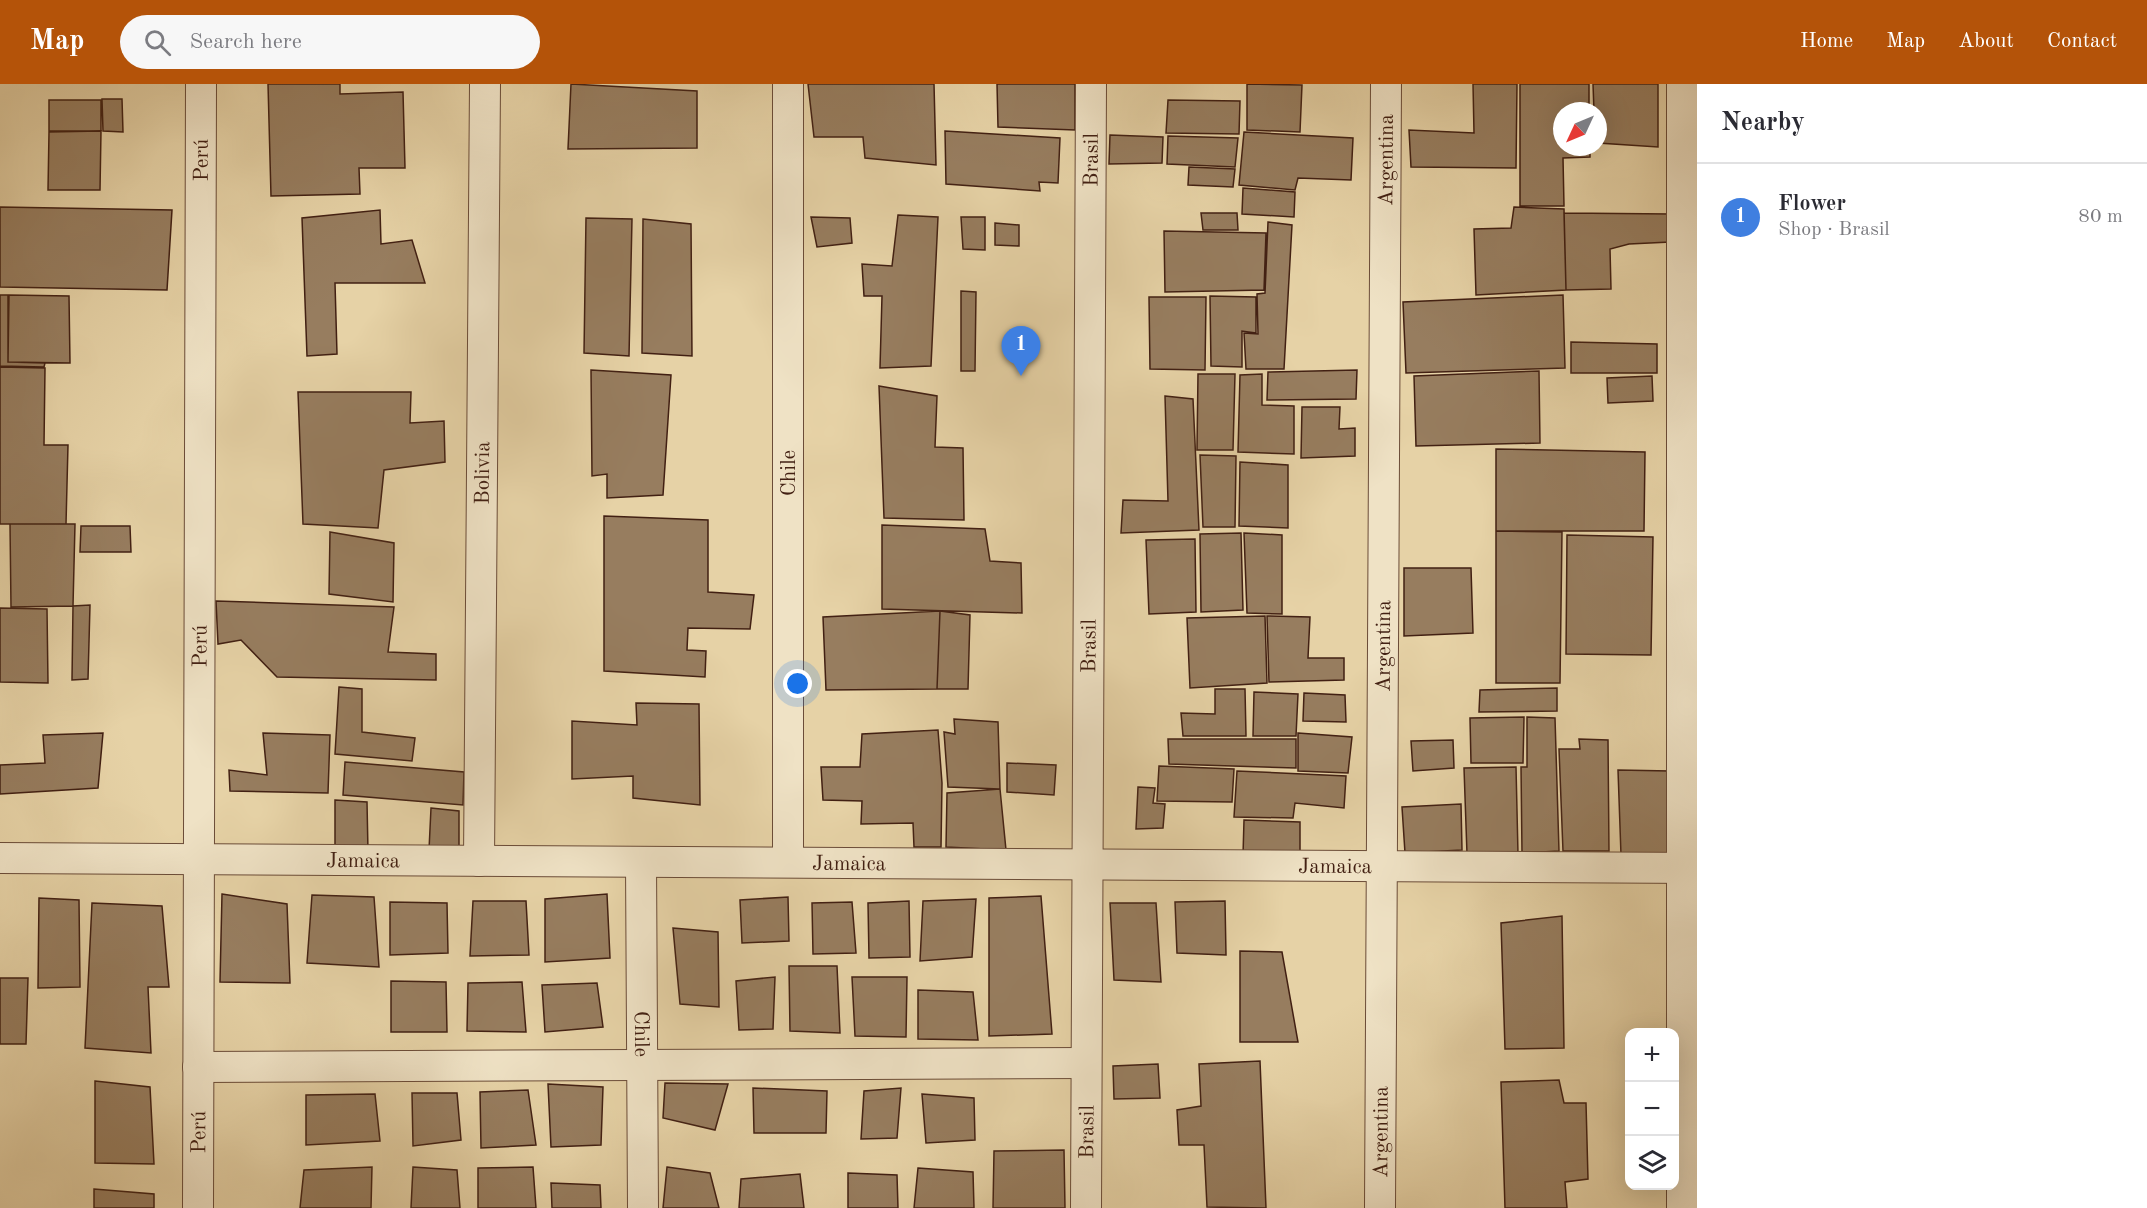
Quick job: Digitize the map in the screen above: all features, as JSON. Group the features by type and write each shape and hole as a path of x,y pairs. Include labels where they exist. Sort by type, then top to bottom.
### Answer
{"street":[{"name":"Perú","path":"198,1208 201,84"},
{"name":"Bolivia","path":"479,861 485,84"},
{"name":"Chile","path":"788,84 788,862"},
{"name":"Brasil","path":"1086,1208 1091,84"},
{"name":"Argentina","path":"1380,1208 1386,84"},
{"path":"1682,84 1689,868 1682,1208"},
{"name":"Jamaica","path":"0,858 1689,868"},
{"name":"Chile","path":"641,862 643,1208"},
{"path":"198,1067 1086,1063"}],"building":[{"path":"268,84 340,84 340,94 403,92 405,168 359,168 360,194 271,196"},
{"path":"571,84 697,91 697,148 568,149"},
{"path":"808,84 934,84 936,165 865,158 863,137 814,137"},
{"path":"997,84 1075,84 1075,130 998,127"},
{"path":"1247,84 1302,85 1300,132 1247,130"},
{"path":"1473,84 1517,84 1516,168 1411,167 1409,130 1474,133"},
{"path":"1520,84 1589,84 1589,102 1553,102 1553,156 1590,156 1563,158 1564,206 1520,206"},
{"path":"1593,84 1658,84 1658,147 1607,144 1607,102 1594,102"},
{"path":"102,99 122,99 123,132 103,131"},
{"path":"49,100 101,100 101,131 49,131"},
{"path":"1168,100 1240,101 1239,134 1166,133"},
{"path":"101,131 100,190 48,190 49,132"},
{"path":"945,131 1060,138 1058,183 1039,182 1040,191 946,184"},
{"path":"1244,132 1353,138 1351,180 1298,178 1295,190 1239,185"},
{"path":"1110,135 1163,137 1162,163 1109,164"},
{"path":"1168,136 1238,138 1235,167 1167,164"},
{"path":"1189,167 1235,169 1233,187 1188,185"},
{"path":"1243,188 1295,192 1294,217 1242,214"},
{"path":"0,207 172,210 167,290 0,287"},
{"path":"1514,207 1564,209 1566,290 1476,295 1474,229 1511,228"},
{"path":"380,210 381,244 412,240 425,283 335,283 337,354 307,356 302,218"},
{"path":"1201,213 1237,213 1238,230 1203,230"},
{"path":"1564,213 1671,214 1670,242 1629,244 1610,249 1611,289 1566,290"},
{"path":"898,215 938,217 931,366 880,368 882,296 864,296 862,264 892,266"},
{"path":"811,217 850,218 852,243 817,247"},
{"path":"961,217 985,217 985,250 963,249"},
{"path":"586,218 632,219 629,356 584,353"},
{"path":"643,219 691,224 692,356 642,353"},
{"path":"1268,222 1292,225 1284,369 1246,369 1244,333 1258,334 1257,294 1265,293"},
{"path":"995,223 1019,225 1019,246 995,245"},
{"path":"1164,231 1266,233 1264,290 1165,292"},
{"path":"961,291 976,292 975,371 961,371"},
{"path":"0,295 8,295 8,362 45,363 44,367 0,366"},
{"path":"9,295 69,296 70,363 8,362"},
{"path":"1563,295 1565,368 1406,373 1403,302"},
{"path":"1210,296 1256,297 1256,333 1242,331 1242,367 1211,366"},
{"path":"1149,297 1206,297 1205,370 1150,369"},
{"path":"1571,342 1657,344 1657,373 1571,373"},
{"path":"0,367 45,368 44,445 68,445 66,524 0,524"},
{"path":"591,370 671,375 663,495 607,498 607,474 592,476"},
{"path":"1357,370 1356,399 1267,400 1268,372"},
{"path":"1539,371 1540,443 1416,446 1414,376"},
{"path":"1198,374 1235,374 1233,450 1197,450"},
{"path":"1262,374 1262,405 1294,406 1294,454 1238,452 1240,375"},
{"path":"1652,376 1653,401 1608,403 1607,378"},
{"path":"879,386 937,396 935,447 963,448 964,520 884,518"},
{"path":"298,392 411,392 410,423 444,421 445,462 384,470 378,528 303,524"},
{"path":"1165,396 1193,399 1199,530 1121,533 1123,500 1168,501"},
{"path":"1302,407 1340,407 1339,429 1355,428 1355,456 1301,458"},
{"path":"1496,449 1645,452 1644,531 1496,531"},
{"path":"1200,455 1236,456 1235,527 1203,527"},
{"path":"1240,462 1288,465 1288,528 1239,526"},
{"path":"604,516 708,520 708,592 754,595 750,629 688,628 687,650 706,651 705,677 604,671"},
{"path":"10,524 75,524 73,606 11,607"},
{"path":"882,525 985,529 990,561 1021,563 1022,613 882,609"},
{"path":"81,526 130,526 131,552 80,552"},
{"path":"1496,531 1562,532 1560,683 1496,683"},
{"path":"330,532 394,543 393,602 329,594"},
{"path":"1241,533 1243,610 1201,612 1200,534"},
{"path":"1244,533 1282,535 1282,614 1247,613"},
{"path":"1567,535 1653,537 1651,655 1566,654"},
{"path":"1195,539 1196,612 1149,614 1146,540"},
{"path":"1404,568 1471,568 1473,633 1404,636"},
{"path":"216,601 394,607 388,652 436,654 436,680 277,677 241,640 218,644"},
{"path":"90,605 88,679 72,680 73,606"},
{"path":"0,608 47,609 48,683 0,682"},
{"path":"940,611 937,689 826,690 823,617"},
{"path":"940,611 970,615 968,689 937,689"},
{"path":"1265,616 1267,683 1190,688 1187,618"},
{"path":"1267,616 1310,617 1308,658 1344,658 1344,680 1269,682"},
{"path":"339,687 362,689 362,732 415,738 412,761 335,754"},
{"path":"1557,688 1557,711 1479,712 1480,690"},
{"path":"1215,689 1245,689 1246,736 1183,736 1181,713 1215,714"},
{"path":"1254,692 1298,694 1296,736 1253,736"},
{"path":"1304,693 1345,695 1346,722 1303,721"},
{"path":"636,703 699,704 700,805 633,798 633,776 572,779 572,721 637,725"},
{"path":"1524,717 1523,763 1471,763 1470,718"},
{"path":"1527,717 1555,718 1559,851 1522,853 1521,767 1527,767"},
{"path":"954,719 998,722 1000,789 948,787 944,732 955,734"},
{"path":"938,730 942,783 941,847 914,847 913,823 861,824 862,801 823,800 821,767 860,767 862,734"},
{"path":"103,733 98,788 0,794 0,765 45,763 43,735"},
{"path":"263,733 330,735 328,793 230,791 229,770 267,775"},
{"path":"1298,733 1352,737 1348,773 1298,771"},
{"path":"1168,739 1296,739 1296,768 1169,764"},
{"path":"1579,739 1608,740 1609,851 1563,851 1559,749 1580,749"},
{"path":"1453,740 1454,768 1413,771 1411,741"},
{"path":"345,762 464,772 463,805 343,795"},
{"path":"1007,763 1056,765 1054,795 1007,792"},
{"path":"1159,766 1234,769 1232,802 1157,801"},
{"path":"1516,767 1518,854 1467,854 1464,768"},
{"path":"1618,770 1670,771 1670,855 1621,855"},
{"path":"1237,771 1346,776 1344,808 1295,803 1293,818 1234,817"},
{"path":"1138,787 1155,788 1153,803 1165,804 1163,828 1136,829"},
{"path":"1000,789 1006,850 946,847 947,793"},
{"path":"335,800 367,802 368,852 335,851"},
{"path":"1461,804 1462,850 1405,853 1402,807"},
{"path":"431,808 459,811 459,852 429,850"},
{"path":"1244,820 1300,822 1300,855 1243,855"},
{"path":"222,894 287,904 290,983 220,982"},
{"path":"607,894 610,958 545,962 545,899"},
{"path":"312,895 374,897 379,967 307,963"},
{"path":"1041,896 1052,1034 989,1036 989,898"},
{"path":"788,897 789,941 742,943 740,900"},
{"path":"39,898 79,900 80,987 38,988"},
{"path":"976,899 972,957 920,961 923,901"},
{"path":"473,901 526,901 529,955 470,956"},
{"path":"909,901 910,957 869,958 868,903"},
{"path":"1225,901 1226,955 1177,953 1175,902"},
{"path":"390,902 447,903 448,953 390,955"},
{"path":"852,902 856,953 813,954 812,903"},
{"path":"92,903 162,906 169,987 148,987 151,1053 85,1048"},
{"path":"1110,903 1156,903 1161,982 1114,980"},
{"path":"1562,916 1564,1048 1505,1049 1501,923"},
{"path":"673,928 718,932 719,1007 680,1004"},
{"path":"1240,951 1282,952 1298,1042 1240,1042"},
{"path":"789,966 837,966 840,1033 790,1031"},
{"path":"775,977 773,1029 739,1030 736,981"},
{"path":"852,977 907,977 906,1037 855,1036"},
{"path":"0,978 28,978 26,1044 0,1044"},
{"path":"391,981 446,982 447,1032 391,1032"},
{"path":"522,982 526,1032 467,1031 468,983"},
{"path":"597,983 603,1027 545,1032 542,985"},
{"path":"918,990 973,992 978,1040 918,1039"},
{"path":"1260,1061 1266,1208 1207,1207 1204,1145 1179,1145 1177,1110 1201,1106 1199,1064"},
{"path":"1158,1064 1160,1098 1114,1099 1113,1066"},
{"path":"1559,1080 1564,1103 1586,1103 1588,1179 1565,1182 1567,1208 1505,1208 1501,1082"},
{"path":"95,1081 150,1087 154,1164 95,1163"},
{"path":"665,1083 728,1084 715,1130 663,1118"},
{"path":"548,1084 603,1087 601,1145 551,1147"},
{"path":"753,1088 827,1091 826,1133 754,1133"},
{"path":"901,1088 897,1138 861,1139 864,1091"},
{"path":"528,1090 536,1145 481,1148 480,1092"},
{"path":"412,1093 457,1093 461,1140 413,1146"},
{"path":"375,1094 380,1141 306,1145 306,1095"},
{"path":"922,1094 974,1098 975,1140 926,1143"},
{"path":"1064,1150 1065,1208 993,1208 994,1151"},
{"path":"372,1167 371,1208 300,1208 304,1170"},
{"path":"413,1167 457,1170 460,1208 411,1208"},
{"path":"533,1167 536,1208 478,1208 478,1168"},
{"path":"667,1167 710,1173 719,1208 663,1208"},
{"path":"918,1168 973,1172 974,1208 914,1208"},
{"path":"848,1173 897,1175 898,1208 848,1208"},
{"path":"800,1174 804,1208 739,1208 741,1179"},
{"path":"551,1183 600,1185 601,1208 552,1208"},
{"path":"94,1189 154,1194 154,1208 94,1208"}],"place":[{"name":"Flower","path":"1021,376"}]}
